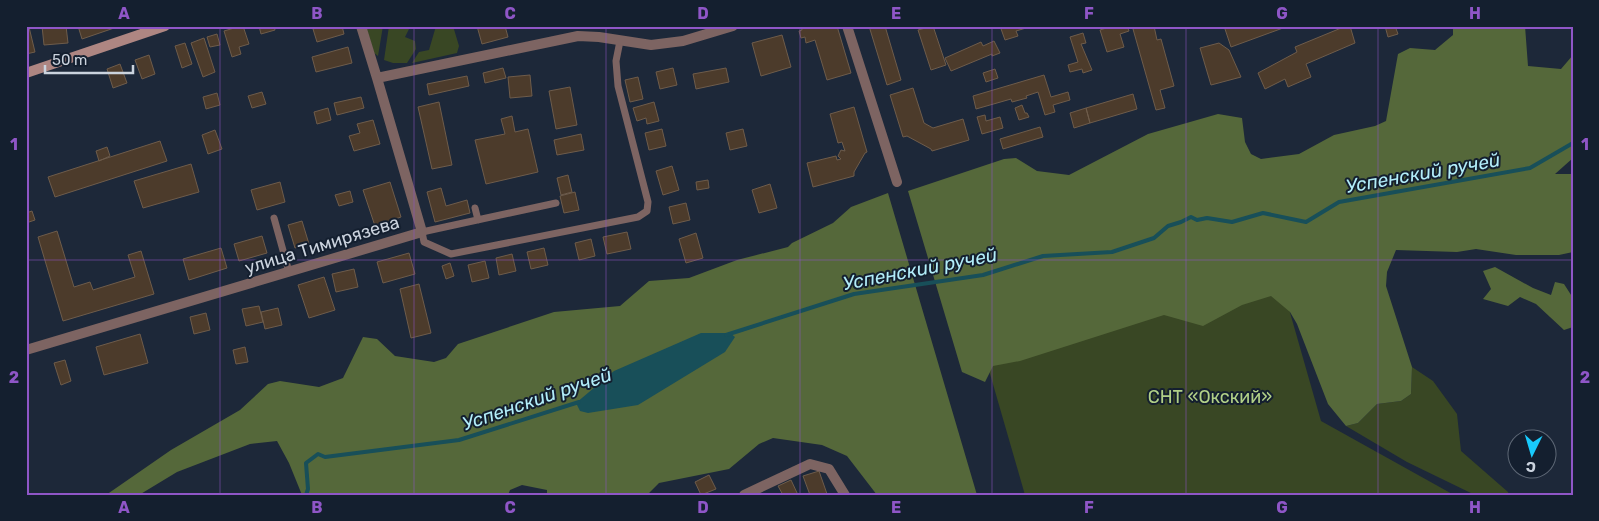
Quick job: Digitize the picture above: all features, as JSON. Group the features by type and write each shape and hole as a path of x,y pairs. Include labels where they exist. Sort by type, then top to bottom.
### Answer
{"street":[{"path":"26,72 165,26"},
{"name":"улица Тимирязева","path":"26,350 422,232 378,78 361,26"},
{"path":"378,78 578,36 599,37 651,45 675,42 733,26"},
{"path":"847,26 897,182"},
{"path":"744,495 810,464 829,469 844,495"}],"lane":[{"path":"556,203 422,232 424,242 451,254 638,217 647,212 648,202 618,86 616,61 620,41"},
{"path":"475,208 478,220"},
{"path":"274,218 289,272"}],"green space":[{"path":"366,26 383,26 378,56 374,53"},
{"path":"389,26 416,26 409,29 405,37 415,41 416,49 407,63 393,63 384,60"},
{"path":"436,26 453,26 459,46 457,53 412,63 419,52 429,50"},
{"name":"СНТ «Окский»","path":"1279,274 1321,421 1454,495 1025,495 986,360"},
{"path":"1412,367 1433,381 1457,414 1461,451 1508,492 1509,495 1475,495 1407,462 1346,426 1358,423 1377,404 1401,401 1411,394"}],"shaded area":[{"path":"1453,26 1525,26 1528,66 1561,69 1573,55 1573,158 1555,174 1573,174 1573,252 1559,255 1516,255 1476,249 1457,252 1396,250 1387,272 1386,286 1412,367 1411,394 1401,401 1377,404 1358,423 1346,426 1328,404 1297,324 1290,312 1271,296 1242,305 1203,326 1164,315 1020,361 993,366 985,382 962,372 908,191 1004,159 1016,158 1037,171 1069,175 1148,134 1218,114 1242,118 1245,142 1251,154 1261,159 1299,154 1334,135 1375,126 1386,121 1398,54 1410,48 1435,50 1453,35"},
{"path":"888,193 977,495 877,495 847,456 822,445 773,438 759,444 729,469 659,483 647,495 547,495 547,490 522,485 510,490 508,495 302,495 289,463 277,441 250,444 177,472 139,495 106,495 171,450 240,410 268,384 280,381 319,387 343,378 363,337 377,339 395,356 434,362 446,358 458,344 554,312 620,306 649,281 689,278 737,260 788,247 792,243 833,223 851,207"},
{"path":"1495,267 1533,288 1551,295 1555,282 1564,284 1573,298 1573,327 1564,330 1536,304 1520,297 1508,306 1483,299 1491,289 1483,271"},
{"path":"701,333 730,333 735,337 725,352 638,405 588,413 580,411 576,403 614,371"}],"building":[{"path":"42,26 66,26 68,43 44,45"},
{"path":"78,26 120,26 82,39"},
{"path":"243,26 249,44 239,47 241,54 232,57 224,31"},
{"path":"259,26 274,26 275,30 261,34"},
{"path":"324,26 342,26 344,34 317,42 313,29"},
{"path":"477,26 505,26 508,37 482,44"},
{"path":"801,26 837,26 851,73 827,80 815,40 806,43 805,37 801,38 799,31 802,30"},
{"path":"869,26 885,26 901,80 887,85"},
{"path":"933,26 946,65 931,70 918,30"},
{"path":"1000,26 1026,26 1026,28 1016,31 1018,36 1005,40"},
{"path":"1113,26 1127,26 1129,31 1120,34 1124,47 1107,52 1100,30"},
{"path":"1143,26 1154,26 1157,40 1161,39 1174,86 1160,90 1165,108 1156,110 1133,29"},
{"path":"1224,26 1283,26 1283,28 1231,47"},
{"path":"1350,26 1355,43 1306,64 1311,77 1288,87 1285,79 1265,89 1258,73 1297,52 1295,47"},
{"path":"1385,26 1395,26 1398,34 1388,37"},
{"path":"26,27 29,27 35,52 26,54"},
{"path":"1083,33 1086,43 1081,44 1092,70 1083,73 1082,69 1070,72 1068,65 1078,62 1070,37"},
{"path":"217,34 220,45 210,47 207,37"},
{"path":"782,35 791,67 761,76 752,43"},
{"path":"204,38 215,72 203,77 191,43"},
{"path":"994,41 1000,53 992,56 992,54 951,71 945,58 981,42 983,46"},
{"path":"185,43 192,64 182,68 175,46"},
{"path":"1219,43 1229,50 1241,77 1211,85 1200,48"},
{"path":"348,47 352,63 316,72 312,57"},
{"path":"149,55 155,74 142,79 135,60"},
{"path":"120,64 127,83 113,88 107,69"},
{"path":"503,68 506,78 485,83 483,73"},
{"path":"673,68 677,85 660,89 656,72"},
{"path":"726,68 729,82 696,89 693,74"},
{"path":"995,69 998,78 986,82 983,73"},
{"path":"530,75 532,96 510,98 508,77"},
{"path":"1044,75 1051,97 1068,92 1070,100 1053,105 1055,112 1045,115 1038,92 1026,96 1027,98 1012,102 1011,99 976,109 973,96"},
{"path":"467,76 469,86 429,95 427,84"},
{"path":"638,77 643,99 630,102 625,80"},
{"path":"570,87 577,125 556,129 549,91"},
{"path":"913,88 924,123 933,128 963,119 969,140 932,151 907,136 903,137 890,95"},
{"path":"262,92 266,104 252,108 248,96"},
{"path":"217,93 220,105 206,109 203,97"},
{"path":"1133,94 1137,109 1090,123 1086,108"},
{"path":"361,97 364,108 337,115 334,103"},
{"path":"439,102 452,165 432,169 418,107"},
{"path":"654,102 659,121 647,124 646,118 637,121 633,108"},
{"path":"1022,105 1029,117 1019,120 1015,108"},
{"path":"854,107 867,152 854,172 854,176 813,187 807,163 836,156 837,160 841,159 838,156 841,150 845,151 842,142 838,143 830,114"},
{"path":"328,108 331,120 317,124 314,112"},
{"path":"1086,108 1090,123 1074,128 1070,113"},
{"path":"985,115 986,121 1000,117 1003,128 982,134 977,117"},
{"path":"512,116 515,132 528,129 538,172 486,184 475,140 505,134 501,119"},
{"path":"373,120 380,144 354,151 349,136 360,133 357,124"},
{"path":"1040,127 1043,137 1003,149 1000,139"},
{"path":"662,129 666,146 649,150 645,133"},
{"path":"743,129 747,146 730,150 726,133"},
{"path":"215,130 222,149 208,154 202,135"},
{"path":"581,134 584,150 557,155 554,140"},
{"path":"160,141 167,161 55,197 48,177"},
{"path":"107,147 110,156 99,161 96,151"},
{"path":"191,164 199,192 143,208 134,181"},
{"path":"672,166 679,190 663,195 656,171"},
{"path":"568,175 572,192 561,195 557,178"},
{"path":"708,180 709,188 697,190 696,182"},
{"path":"280,182 285,202 257,210 251,190"},
{"path":"390,182 401,217 375,226 363,190"},
{"path":"770,184 777,208 759,213 752,190"},
{"path":"441,188 446,206 467,200 470,213 435,222 427,192"},
{"path":"350,191 353,202 339,206 335,195"},
{"path":"575,192 579,210 564,213 560,196"},
{"path":"686,203 690,220 673,224 669,207"},
{"path":"32,211 35,220 26,223 26,213"},
{"path":"302,221 309,244 295,248 288,225"},
{"path":"57,231 74,287 90,282 93,290 135,277 128,255 141,251 154,294 63,321 38,237"},
{"path":"627,232 631,249 607,254 603,237"},
{"path":"696,233 703,258 686,263 679,239"},
{"path":"262,236 267,253 239,261 234,244"},
{"path":"591,239 595,256 579,260 575,243"},
{"path":"221,248 227,268 189,280 183,259"},
{"path":"544,248 548,265 531,269 527,252"},
{"path":"409,253 415,274 383,283 377,262"},
{"path":"512,254 516,271 499,275 496,258"},
{"path":"485,261 489,278 472,282 468,265"},
{"path":"450,263 454,276 446,279 442,266"},
{"path":"354,269 358,287 336,292 332,274"},
{"path":"324,277 335,310 309,318 298,285"},
{"path":"419,284 431,333 411,338 400,289"},
{"path":"259,306 263,322 246,326 242,309"},
{"path":"278,308 282,325 265,329 261,312"},
{"path":"206,313 210,330 194,334 190,317"},
{"path":"140,334 148,363 104,375 96,347"},
{"path":"245,347 248,362 236,364 233,350"},
{"path":"65,360 71,381 61,385 54,363"},
{"path":"819,471 827,494 810,495 803,476"},
{"path":"709,475 716,489 701,495 695,482"},
{"path":"791,480 798,495 783,495 778,486"}],"waterway":[{"name":"Успенский ручей","path":"726,335 854,294 983,275 1043,256 1112,252 1154,238 1168,226 1191,217 1197,220 1207,218 1232,222 1263,213 1306,222 1339,202 1530,168 1573,143"},
{"name":"Успенский ручей","path":"306,495 308,489 306,463 318,454 325,457 459,440 579,402"}]}
